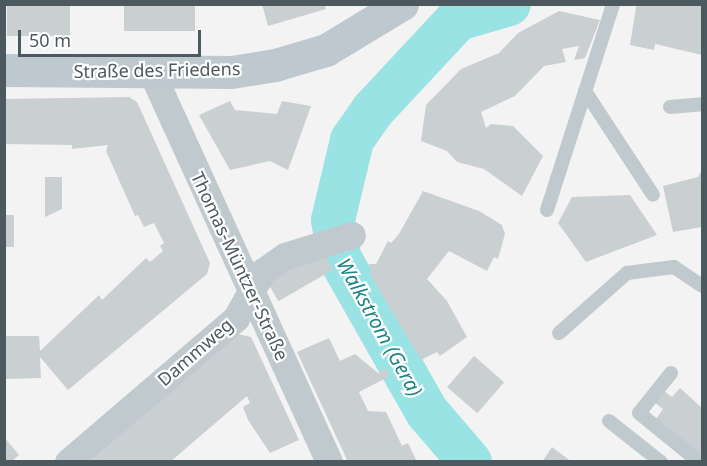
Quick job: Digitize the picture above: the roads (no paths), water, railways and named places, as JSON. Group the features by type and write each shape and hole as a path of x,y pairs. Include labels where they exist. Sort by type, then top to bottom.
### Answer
{"main road":[{"name":"Straße des Friedens","path":"4,70 231,72 274,65 326,50 402,4"}],"street":[{"name":"Thomas-Müntzer-Straße","path":"151,71 329,462"},
{"name":"Dammweg","path":"68,462 236,318 253,292 262,272 313,245 352,235"}],"lane":[{"path":"547,210 613,4"},
{"path":"585,91 653,195"},
{"path":"670,107 702,104"},
{"path":"559,333 627,273 674,267 702,286"},
{"path":"671,373 639,413 699,462"},
{"path":"609,422 661,462"}],"waterway":[{"name":"Walkstrom (Gera)","path":"470,462 427,412 339,257 333,220 352,140 373,110 458,19 509,4"}]}
